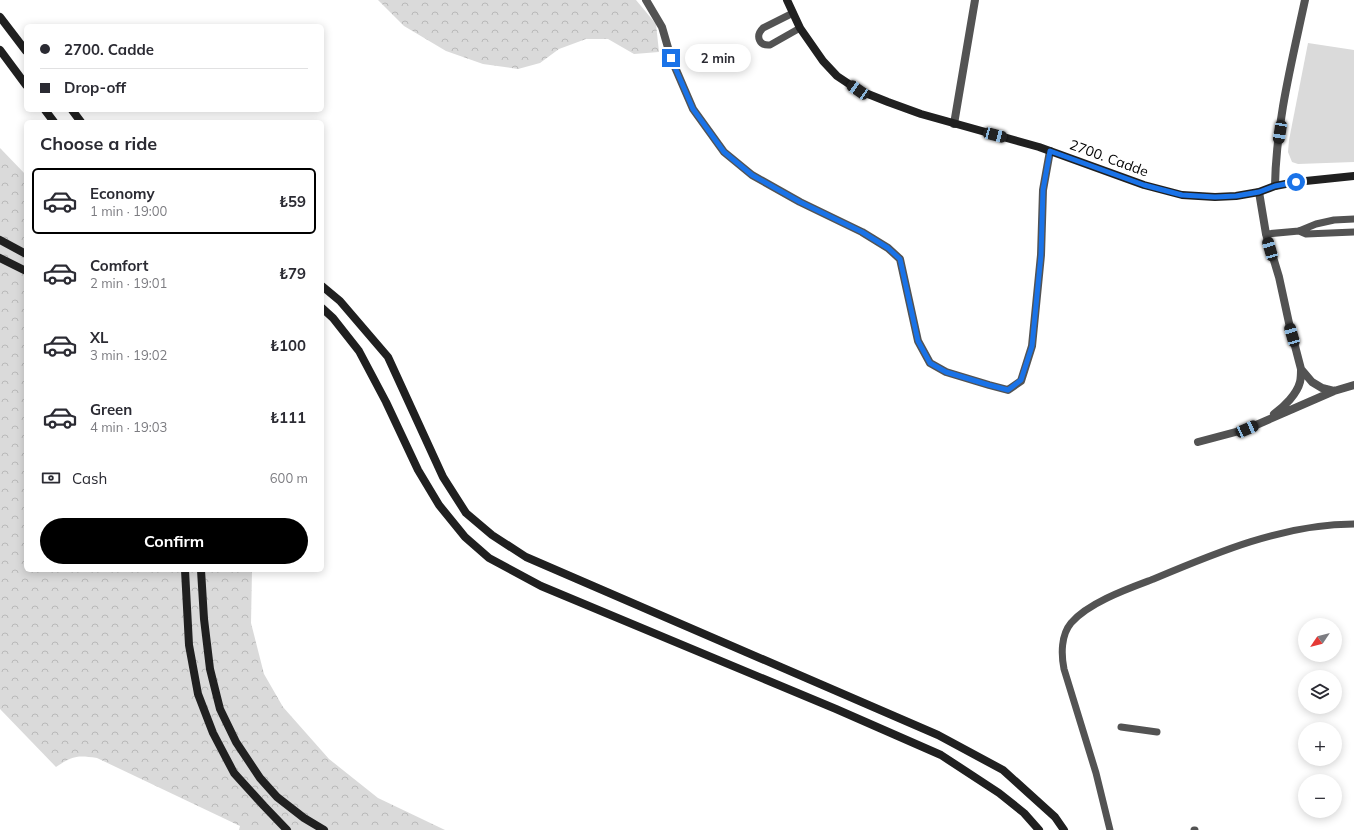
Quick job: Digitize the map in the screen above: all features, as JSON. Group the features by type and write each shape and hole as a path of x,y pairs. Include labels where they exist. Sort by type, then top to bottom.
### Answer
{"street":[{"path":"646,0 662,27 671,58 693,109 724,152 752,175 800,202 862,232 888,248 900,259 918,341 930,363 946,372 1008,390 1021,380 1032,346 1041,255 1043,190 1050,151"},
{"name":"2700. Cadde","path":"788,0 800,28 823,61 838,76 858,90 901,107 954,124 1050,151 1144,185 1182,195 1215,197 1236,196 1259,192 1275,186 1304,181 1354,176"},
{"path":"954,124 975,0"},
{"path":"1275,186 1276,160 1288,77 1305,0"},
{"path":"0,18 24,48"},
{"path":"0,50 24,81"},
{"path":"1259,192 1266,234 1279,277 1301,369 1300,382 1294,394 1278,412 1262,422"},
{"path":"0,240 24,253"},
{"path":"0,258 24,270"},
{"path":"324,288 340,301 388,357 443,477 466,513 492,535 526,557 938,735 1003,770 1055,817 1064,830"},
{"path":"324,310 333,318 359,351 386,402 418,470 440,505 465,537 490,558 541,586 836,709 941,755 999,793 1024,813 1038,830"},
{"path":"1301,369 1312,382 1322,388 1334,391"},
{"path":"1198,442 1247,429 1334,391 1354,385"},
{"path":"185,572 190,652 198,694 213,733 234,773 287,830"},
{"path":"201,572 204,620 210,669 220,709 236,742 260,778 277,797 304,818 324,830"}],"lane":[{"path":"793,13 759,31 759,40 765,46 770,45 800,28"},
{"path":"1266,234 1299,231 1316,224 1334,220 1354,219"},
{"path":"1299,231 1306,234 1354,232"},
{"path":"1110,830 1096,773 1064,669 1062,653 1063,643 1065,633 1072,622 1086,611 1110,597 1222,550 1288,532 1335,525 1354,524"},
{"path":"1121,727 1157,732"}],"green space":[{"path":"378,0 636,0 656,24 659,52 634,54 608,39 586,39 559,49 540,63 518,69 483,64 446,51 404,26"},
{"path":"1308,43 1354,50 1354,162 1298,164 1292,162 1288,152"},
{"path":"0,148 24,173 24,572 252,572 251,623 264,674 283,707 329,759 378,798 445,830 239,830 240,826 97,758 75,757 56,767 0,709"}],"route":[{"path":"671,58 693,109 724,152 752,175 800,202 862,232 888,248 900,259 918,341 930,363 946,372 1008,390 1021,380 1032,346 1041,255 1043,190 1050,151 1144,185 1182,195 1215,197 1236,196 1259,192 1275,186 1296,182"}]}
